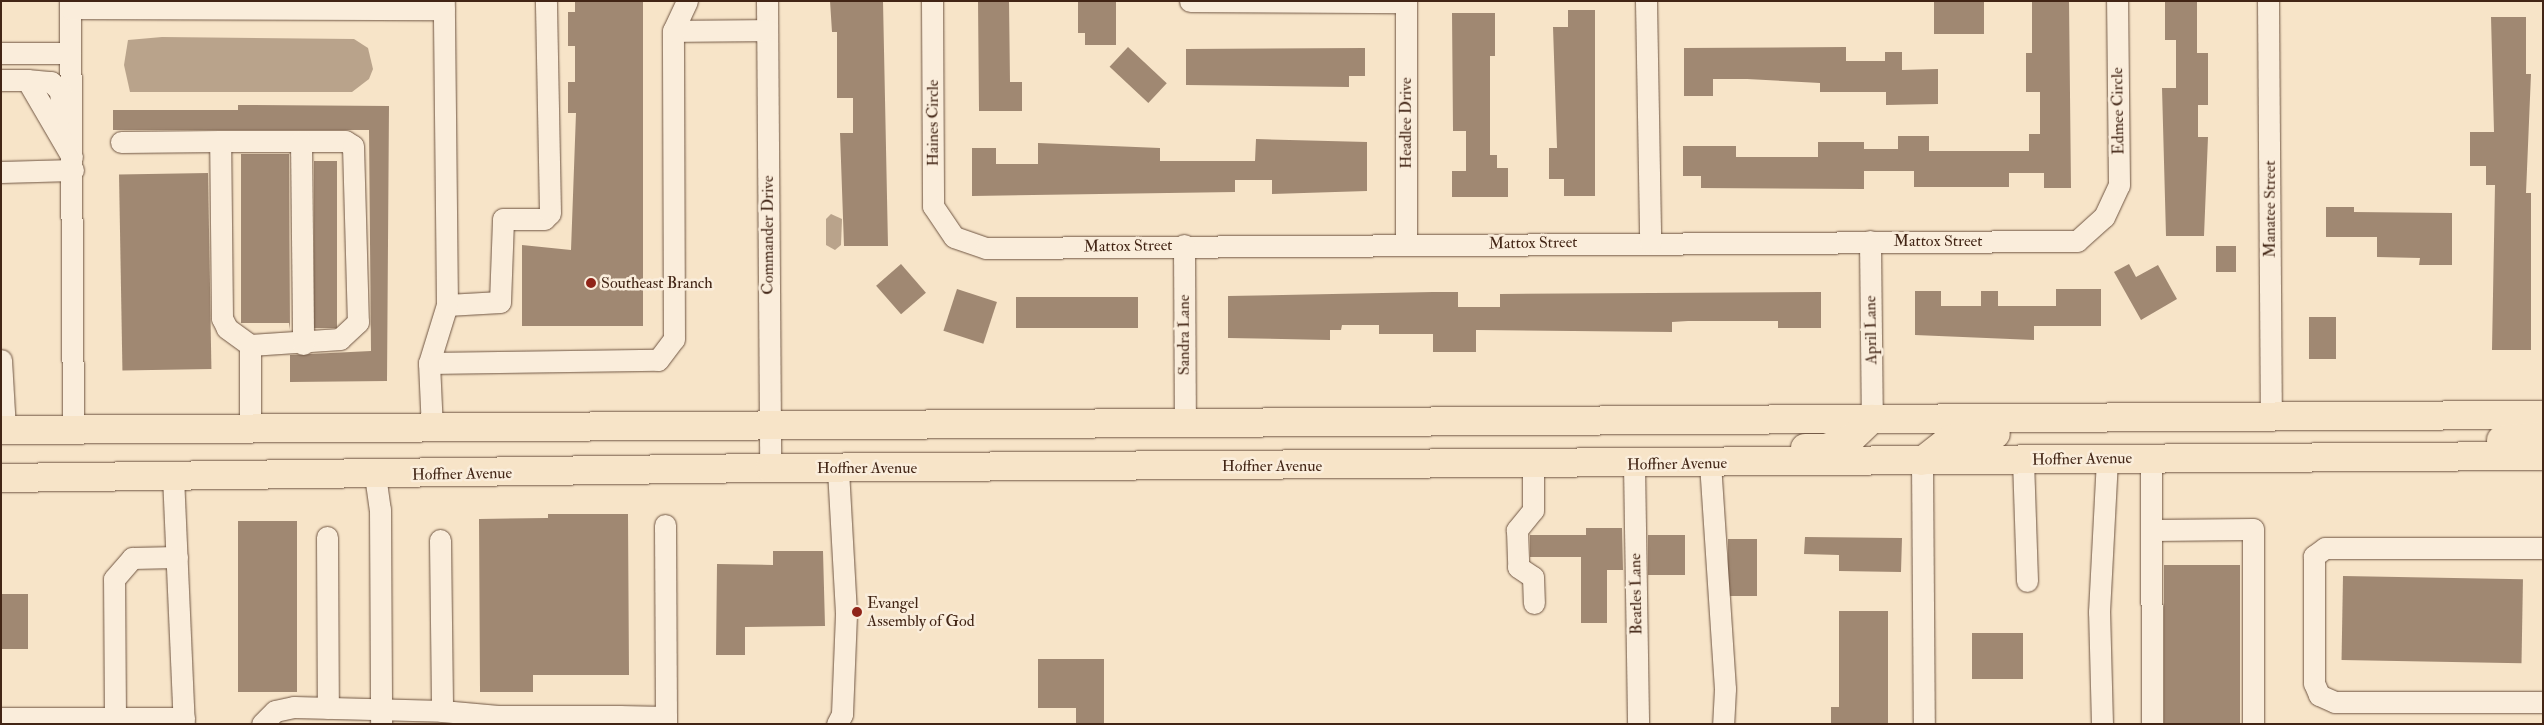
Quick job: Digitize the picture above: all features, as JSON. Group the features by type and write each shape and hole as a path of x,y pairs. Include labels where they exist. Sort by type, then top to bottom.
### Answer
{"main road":[{"path":"3,430 250,431 2543,415"},
{"path":"1922,461 1950,439 2135,432 2158,417"},
{"path":"1634,464 1660,446 1826,448 1851,438 1872,419"},
{"path":"2433,457 2472,441 2543,436"},
{"name":"Hoffner Avenue","path":"1,478 375,475 770,468 1634,464 2543,456"}],"street":[{"path":"447,305 500,302 503,219 544,218 550,213 546,1"},
{"path":"429,364 658,360 674,339 673,31 687,1"},
{"name":"Commander Drive","path":"767,1 770,468"},
{"name":"Haines Circle","path":"932,1 934,206 954,238"},
{"path":"1190,1 1406,1"},
{"name":"Headlee Drive","path":"1406,1 1406,244"},
{"path":"1646,1 1650,242"},
{"name":"Edmee Circle","path":"2104,217 2119,186 2117,1"},
{"name":"Manatee Street","path":"2268,1 2271,416"},
{"path":"73,431 70,5 444,5 447,305 429,364 432,429"},
{"path":"673,31 767,30"},
{"path":"1,53 70,53"},
{"path":"1,80 27,80 70,157"},
{"path":"121,142 220,141 344,141 357,154 358,322 340,339 302,344 250,345 233,337 222,318 220,141"},
{"path":"301,141 302,344"},
{"path":"1,172 70,157"},
{"name":"Mattox Street","path":"954,238 986,248 1650,242 2077,241 2104,217"},
{"name":"April Lane","path":"1870,241 1872,419"},
{"name":"Sandra Lane","path":"1184,245 1185,424"},
{"path":"250,345 250,431"},
{"path":"1,360 3,430"},
{"path":"2151,458 2152,724"},
{"path":"2102,724 2099,612 2107,459"},
{"path":"2022,460 2027,581"},
{"path":"1922,461 1924,724"},
{"path":"1710,463 1725,689 1723,724"},
{"path":"1533,464 1533,510 1517,530 1518,567 1533,577 1534,604"},
{"name":"Beatles Lane","path":"1634,464 1638,724"},
{"path":"836,724 842,714 846,613 838,468"},
{"path":"375,475 380,509 381,717"},
{"path":"1,718 184,721 173,476"},
{"path":"262,724 275,711 328,708 381,717 442,711 498,720 666,721 664,525"},
{"path":"2152,530 2253,530 2252,724"},
{"path":"327,537 328,708"},
{"path":"440,540 442,711"},
{"path":"2543,548 2325,548 2314,556 2314,683 2320,695 2335,702 2543,702"},
{"path":"107,720 114,579 132,558 177,557"}],"shaded area":[{"path":"162,37 354,39 368,48 373,69 369,79 352,92 130,92 124,65 128,40"},
{"path":"831,214 842,219 841,245 835,250 826,245 826,219"}],"building":[{"path":"575,1 643,1 643,326 522,326 522,245 571,250 576,113 568,113 568,82 575,82 575,46 568,46 568,12 575,12"},
{"path":"830,1 883,1 888,246 844,246 840,133 853,133 853,98 837,98 837,32 832,32"},
{"path":"978,1 1009,1 1010,82 1022,82 1022,111 979,111"},
{"path":"1078,1 1116,1 1116,45 1085,45 1085,33 1078,33"},
{"path":"1934,1 1984,1 1984,34 1934,34"},
{"path":"2032,1 2069,1 2071,188 2044,188 2044,173 2009,173 2009,187 1914,187 1914,171 1864,171 1864,189 1701,188 1701,176 1683,176 1683,146 1736,146 1736,157 1818,157 1818,142 1864,142 1864,149 1898,149 1898,136 1929,136 1929,151 2029,151 2029,134 2040,134 2040,92 2026,92 2026,53 2032,53"},
{"path":"2165,1 2197,1 2197,53 2208,53 2208,105 2198,105 2198,137 2208,137 2204,236 2166,236 2162,88 2176,88 2176,40 2165,40"},
{"path":"1568,10 1595,10 1595,196 1564,196 1564,179 1549,179 1549,148 1557,148 1553,27 1568,27"},
{"path":"1452,13 1495,13 1495,56 1490,56 1490,155 1497,155 1497,168 1508,168 1508,197 1452,197 1452,171 1466,171 1466,131 1453,131"},
{"path":"2491,17 2526,17 2526,74 2531,74 2526,193 2531,193 2531,350 2492,350 2495,185 2486,185 2486,166 2470,166 2470,132 2494,132"},
{"path":"1128,47 1167,83 1148,103 1110,67"},
{"path":"1846,47 1846,61 1885,61 1885,52 1902,52 1902,70 1938,69 1938,104 1886,105 1886,92 1820,92 1820,83 1747,79 1713,79 1713,96 1684,96 1684,48"},
{"path":"1365,48 1365,76 1349,76 1349,87 1186,85 1186,49"},
{"path":"238,105 389,106 387,381 290,382 290,355 371,351 369,130 113,130 113,110 238,110"},
{"path":"1256,139 1367,142 1367,191 1272,194 1272,180 1235,180 1235,192 972,196 972,148 996,148 996,164 1038,164 1038,143 1160,148 1160,161 1255,161"},
{"path":"241,154 289,154 290,330 289,323 241,323"},
{"path":"314,161 337,161 337,328 314,328"},
{"path":"208,173 211,369 122,371 119,175"},
{"path":"2326,207 2354,207 2354,212 2452,213 2452,265 2419,265 2420,258 2377,257 2377,237 2326,237"},
{"path":"2216,246 2236,246 2236,272 2216,272"},
{"path":"901,264 926,293 901,314 876,286"},
{"path":"2129,264 2136,277 2158,265 2177,299 2141,320 2114,272"},
{"path":"957,289 997,302 983,344 943,331"},
{"path":"2056,289 2101,289 2101,326 2034,326 2034,340 1915,335 1915,291 1941,291 1941,306 1981,306 1981,291 1998,291 1998,306 2056,306"},
{"path":"1458,292 1458,307 1500,307 1500,294 1821,292 1821,328 1778,328 1778,321 1688,321 1672,322 1672,332 1476,330 1476,352 1433,352 1433,334 1379,334 1379,325 1342,325 1341,330 1330,330 1330,340 1228,338 1228,296"},
{"path":"1016,297 1138,297 1138,328 1016,328"},
{"path":"2309,317 2336,317 2336,359 2309,359"},
{"path":"548,514 628,514 629,675 533,675 533,692 480,692 479,519 548,518"},
{"path":"238,521 297,521 297,692 238,692"},
{"path":"1586,528 1622,528 1623,570 1607,570 1607,623 1581,623 1581,557 1530,557 1530,535 1586,535"},
{"path":"1648,535 1685,535 1685,575 1648,575"},
{"path":"1805,537 1902,538 1901,572 1839,571 1839,555 1804,554"},
{"path":"1728,539 1757,539 1757,596 1728,596"},
{"path":"773,551 823,551 825,626 745,627 745,655 716,655 717,564 773,565"},
{"path":"2164,565 2240,565 2240,724 2164,724"},
{"path":"2343,576 2523,579 2522,663 2342,660"},
{"path":"1,594 28,594 28,649 1,649"},
{"path":"1839,611 1888,611 1888,724 1831,724 1831,707 1839,707"},
{"path":"1972,633 2023,633 2023,679 1972,679"},
{"path":"1038,659 1104,659 1104,724 1076,724 1076,708 1038,708"}],"place":[{"name":"Southeast Branch","path":"591,283"},
{"name":"Evangel Assembly of God","path":"857,612"}]}
